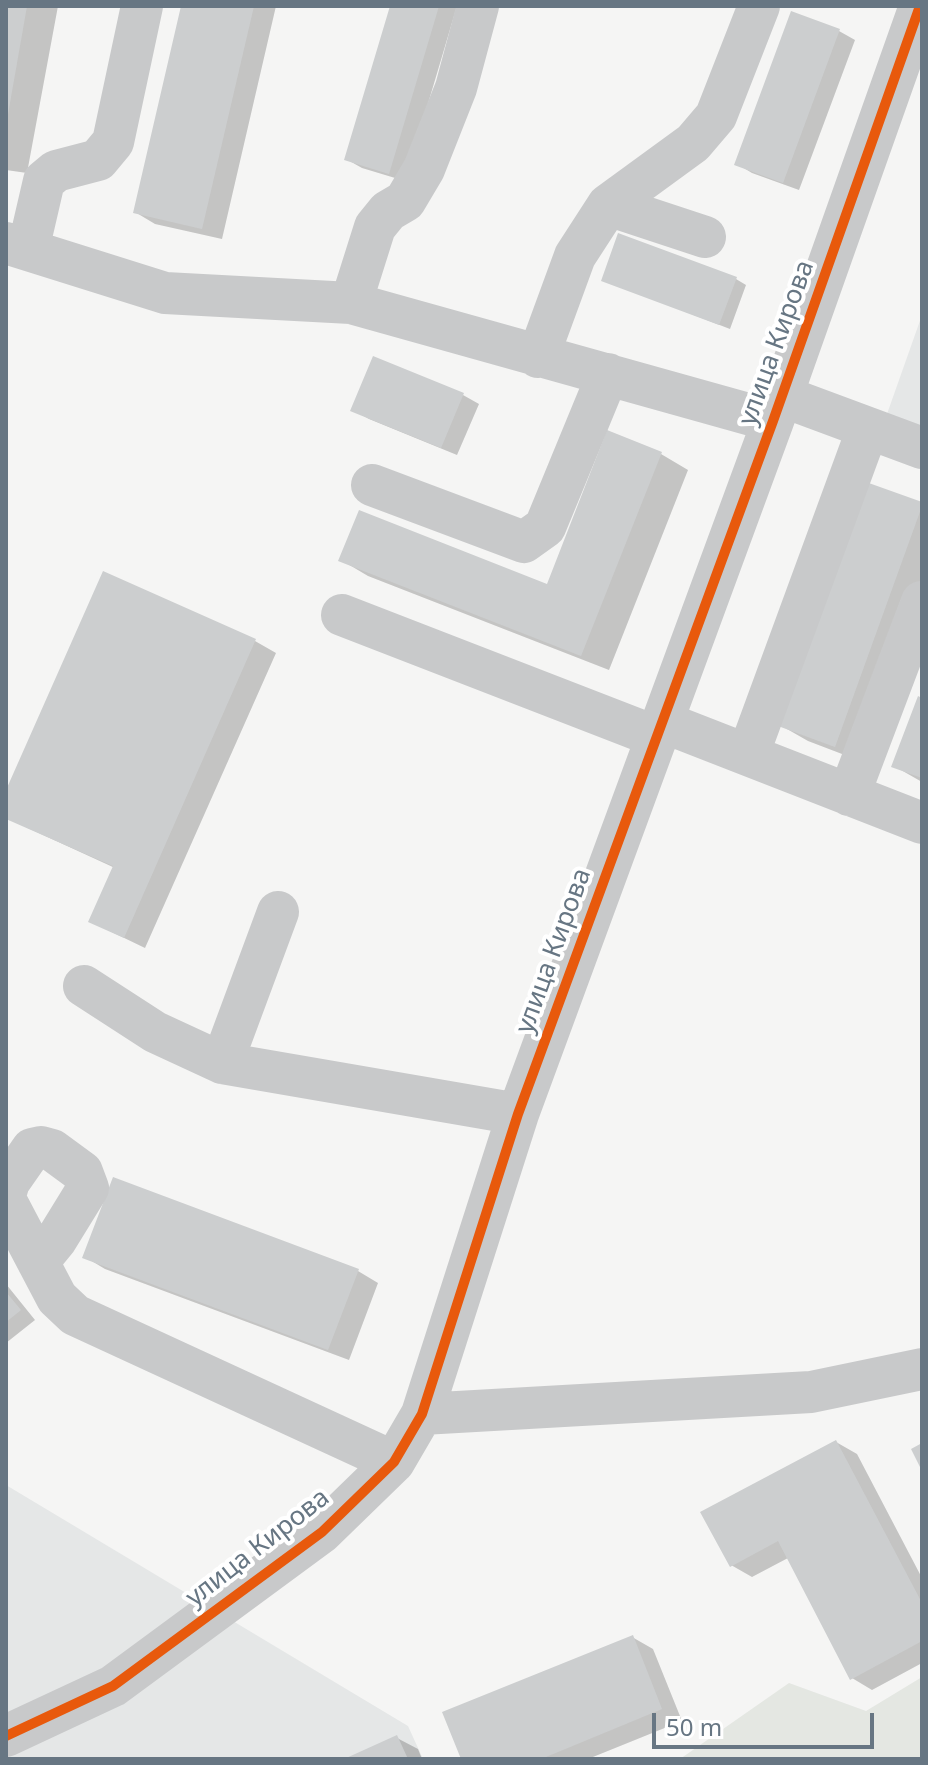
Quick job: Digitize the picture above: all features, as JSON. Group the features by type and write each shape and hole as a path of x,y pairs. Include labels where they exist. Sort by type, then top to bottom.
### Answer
{"street":[{"path":"142,6 113,142 98,160 56,171 44,181 17,246 165,293 351,303 538,357 868,428 922,448"},
{"path":"351,303 375,227 388,211 405,201 424,169 456,88 478,6"},
{"path":"538,357 575,256 608,205 693,143 716,116 759,6"},
{"name":"улица Кирова","path":"6,1736 113,1686 322,1532 394,1462 422,1414 518,1114 778,409 920,6"},
{"path":"608,205 705,237"},
{"path":"372,485 524,542 545,527 608,374"},
{"path":"748,755 868,428"},
{"path":"849,795 909,676 922,602"},
{"path":"342,615 660,729 748,755 922,823"},
{"path":"222,1063 278,912"},
{"path":"84,986 155,1032 222,1063 518,1114"},
{"path":"6,1192 9,1182 32,1149 41,1147 52,1150 82,1172 88,1188 56,1240 38,1262"},
{"path":"6,1201 57,1298 75,1315 394,1462"},
{"path":"422,1414 811,1392 922,1369"}],"shaded area":[{"path":"922,315 922,427 887,414"},
{"path":"6,1485 408,1726 423,1759 6,1759"},
{"path":"922,1677 922,1759 680,1759 789,1683 866,1711"}],"building":[{"path":"6,6 27,6 8,114 6,114"},
{"path":"181,6 254,6 202,229 133,213"},
{"path":"390,6 439,6 389,174 344,160"},
{"path":"791,11 840,29 783,183 734,165"},
{"path":"618,233 737,277 719,325 601,281"},
{"path":"373,356 464,393 441,448 350,411"},
{"path":"607,430 662,452 581,656 338,561 359,510 547,584"},
{"path":"866,482 922,502 922,506 835,747 778,726"},
{"path":"103,571 256,639 124,938 88,922 113,866 6,819 6,790"},
{"path":"918,696 922,698 922,778 891,767"},
{"path":"113,1177 359,1269 328,1350 82,1258"},
{"path":"6,1292 21,1310 6,1322"},
{"path":"836,1440 922,1603 922,1641 850,1680 778,1541 730,1567 700,1512"},
{"path":"922,1443 922,1471 911,1449"},
{"path":"633,1635 662,1709 541,1759 461,1759 442,1712"},
{"path":"397,1735 408,1759 344,1759"}],"cycle path":[{"path":"6,1736 113,1686 322,1532 394,1462 422,1414 518,1114 773,421 920,6"}]}
